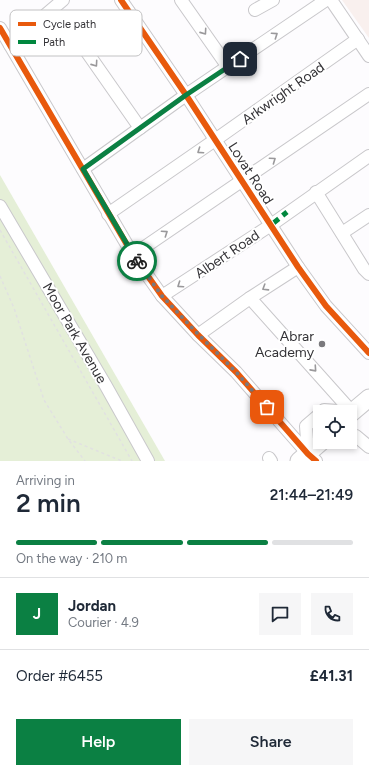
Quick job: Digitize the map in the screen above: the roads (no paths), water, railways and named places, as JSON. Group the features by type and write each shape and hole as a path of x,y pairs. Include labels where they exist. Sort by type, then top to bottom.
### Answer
{"highway":[{"path":"357,408 369,398"},
{"path":"308,459 316,449"}],"street":[{"path":"51,10 63,0"},
{"name":"Lovat Road","path":"121,0 128,10"},
{"path":"181,0 228,67"},
{"path":"255,10 273,0"},
{"path":"83,169 186,95 326,0"},
{"path":"331,0 369,56"},
{"path":"0,28 10,45"},
{"name":"Lovat Road","path":"142,31 216,140 298,267 326,306 369,353"},
{"name":"Arkwright Road","path":"108,214 216,140 358,39"},
{"path":"16,56 108,214 133,255 162,296 236,372 308,459"},
{"path":"90,56 140,128"},
{"path":"133,255 369,94"},
{"name":"Albert Road","path":"162,296 271,225 287,212 369,156"},
{"path":"316,192 369,274"},
{"name":"Moor Park Avenue","path":"0,206 106,386 148,461"},
{"path":"342,233 369,215"},
{"path":"198,334 298,267"},
{"path":"250,298 344,405"},
{"path":"308,459 306,426 313,420"},
{"path":"357,437 369,447"}],"place":[{"name":"Abrar Academy","path":"322,344"}]}
